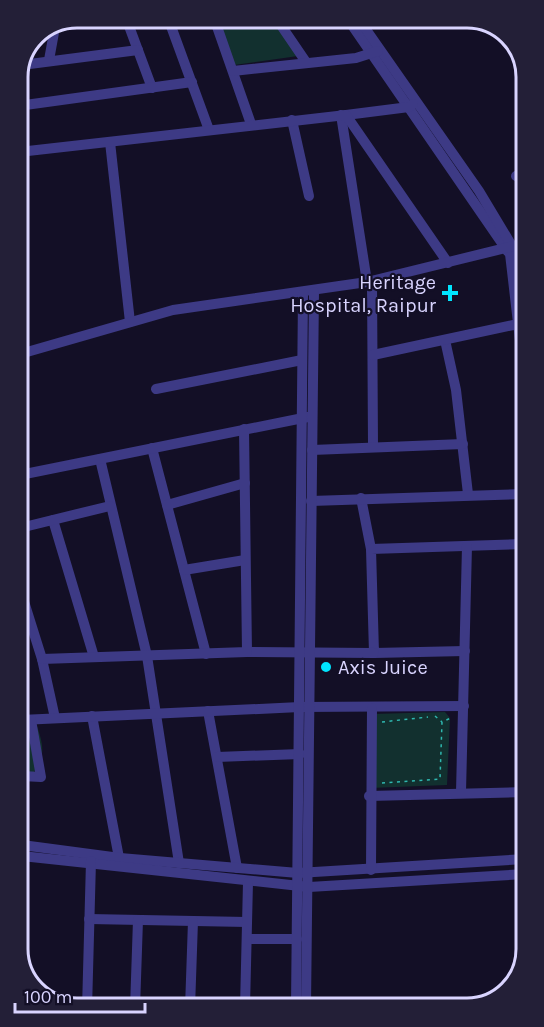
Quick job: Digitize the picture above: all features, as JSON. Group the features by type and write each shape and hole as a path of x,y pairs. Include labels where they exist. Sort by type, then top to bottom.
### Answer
{"street":[{"path":"130,28 152,88"},
{"path":"172,28 209,130"},
{"path":"218,28 251,124"},
{"path":"283,29 306,62"},
{"path":"356,29 479,191 513,248 516,294"},
{"path":"364,29 376,52"},
{"path":"49,60 54,35"},
{"path":"31,63 138,50"},
{"path":"233,71 376,52"},
{"path":"29,105 192,82"},
{"path":"29,151 343,115 413,104"},
{"path":"343,115 448,263"},
{"path":"343,115 370,282 373,446"},
{"path":"292,120 300,166 309,196"},
{"path":"110,142 130,322"},
{"path":"29,351 130,322 205,305 308,293 370,282 513,248"},
{"path":"306,652 312,450 302,360 308,293"},
{"path":"306,998 304,873 308,293"},
{"path":"373,355 516,324"},
{"path":"446,340 463,444 468,494"},
{"path":"156,389 302,360"},
{"path":"29,473 307,417"},
{"path":"244,429 247,652"},
{"path":"312,450 463,444"},
{"path":"152,448 206,654"},
{"path":"100,459 147,656 158,714 179,863"},
{"path":"167,505 245,483"},
{"path":"311,501 516,494"},
{"path":"361,498 371,549 374,653"},
{"path":"28,526 110,506"},
{"path":"54,520 94,657"},
{"path":"371,549 516,544"},
{"path":"461,792 467,546"},
{"path":"184,570 245,560"},
{"path":"28,616 42,659 55,718"},
{"path":"42,659 247,652 465,651"},
{"path":"304,873 300,754 305,707"},
{"path":"28,720 305,707 464,709"},
{"path":"371,870 369,796 372,708"},
{"path":"208,711 237,868"},
{"path":"92,716 120,863"},
{"path":"28,729 41,777 28,776"},
{"path":"217,757 300,754"},
{"path":"369,796 516,792"},
{"path":"28,846 92,860"},
{"path":"28,856 120,863 248,882 304,886 516,874"},
{"path":"87,998 92,860"},
{"path":"120,863 179,863 304,873 516,861"},
{"path":"245,998 248,882"},
{"path":"296,998 297,939 304,886"},
{"path":"89,919 247,922"},
{"path":"135,998 138,920"},
{"path":"190,998 194,921"},
{"path":"247,939 297,939"}],"path":[{"path":"442,722 464,709"},
{"path":"376,724 435,716 442,722"},
{"path":"377,783 440,779 442,722"}],"green space":[{"path":"221,28 279,29 298,56 234,65"},
{"path":"445,712 450,718 447,785 370,788 372,714"},
{"path":"28,726 37,726 42,754 29,779"}],"place":[{"name":"Heritage Hospital, Raipur","path":"450,293"},
{"name":"Axis Juice","path":"326,667"}]}
